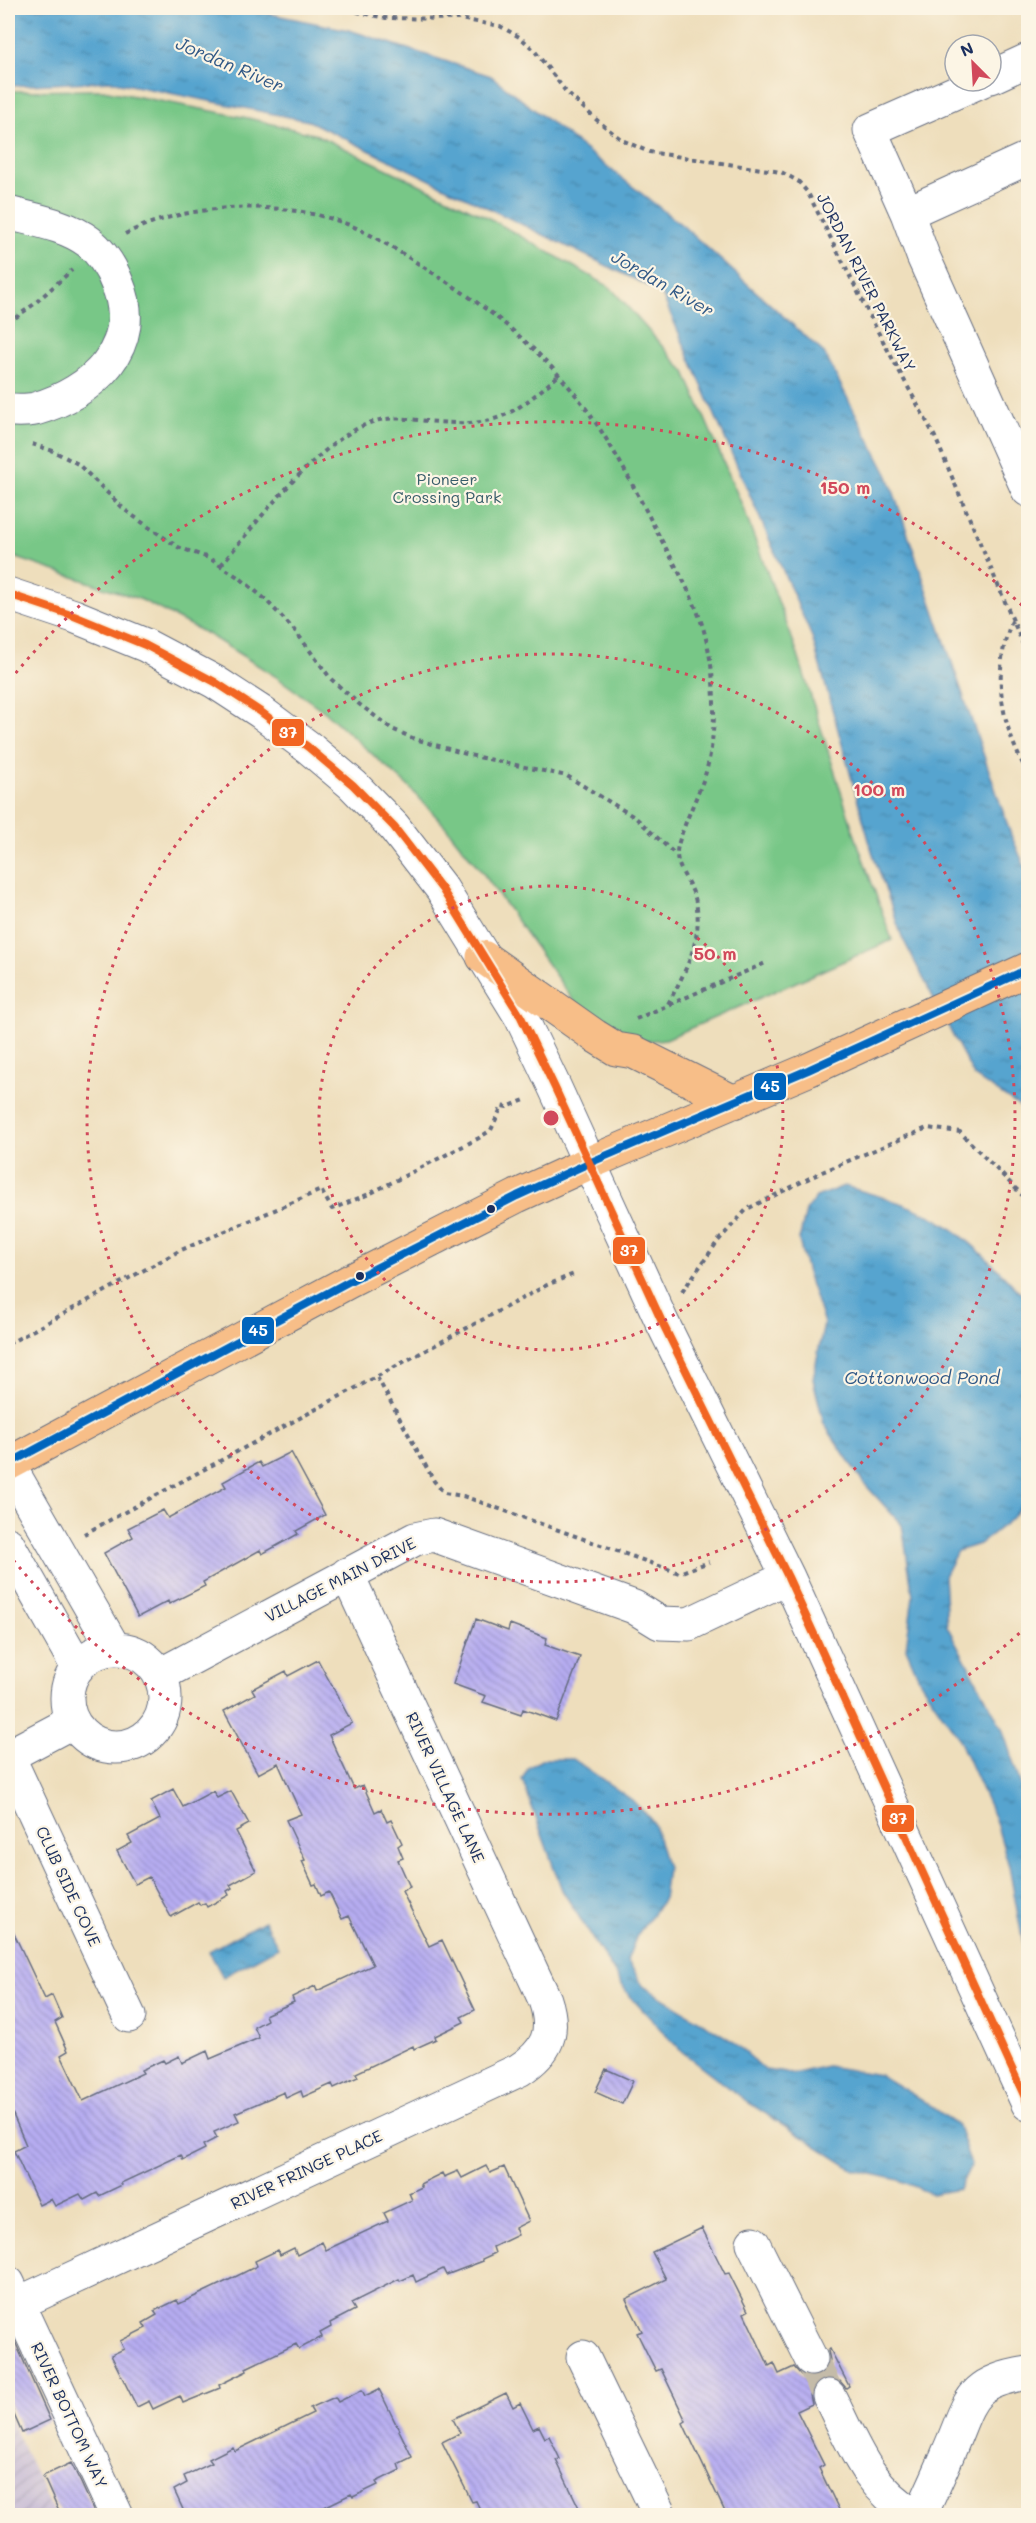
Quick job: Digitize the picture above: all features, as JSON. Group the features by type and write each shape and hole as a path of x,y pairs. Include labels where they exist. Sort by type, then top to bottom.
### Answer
{"main road":[{"path":"483,957 602,1040 616,1048 634,1052 734,1102"},
{"path":"8,1464 348,1282 517,1196 588,1163 734,1102 1029,969"}],"street":[{"path":"1003,71 1029,60"},
{"path":"954,93 870,130 907,213 923,256 1029,490"},
{"path":"907,213 1029,158"},
{"path":"8,213 54,226 89,242 105,259 114,274 123,296 125,316 121,339 113,358 100,373 56,401 33,410 8,410"},
{"path":"8,594 74,616 145,645 215,682 261,712 353,785 394,827 442,888 521,1017 662,1322 788,1577 1029,2104"},
{"path":"8,1464 114,1648"},
{"name":"VILLAGE MAIN DRIVE","path":"160,1675 415,1539 434,1535 634,1607 660,1623 689,1624 788,1577"},
{"path":"8,1544 77,1666"},
{"name":"RIVER VILLAGE LANE","path":"347,1574 545,2000"},
{"path":"114,1648 132,1651 148,1660 160,1675 165,1691 164,1708 158,1724 147,1737 115,1747 98,1744 83,1735 72,1722 66,1703 68,1684 77,1666 100,1651 114,1648"},
{"path":"8,1756 72,1722"},
{"name":"CLUB SIDE COVE","path":"8,1756 129,2016"},
{"name":"RIVER FRINGE PLACE","path":"12,2294 519,2070 534,2060 544,2048 550,2014 545,2000"},
{"path":"753,2243 811,2359"},
{"name":"RIVER BOTTOM WAY","path":"12,2294 117,2516"},
{"path":"583,2357 660,2516"},
{"path":"920,2516 950,2450 964,2411 979,2391 994,2381 1029,2373"},
{"path":"829,2396 868,2473 895,2503 916,2516"}],"path":[{"name":"JORDAN RIVER PARKWAY","path":"339,8 386,18 459,19 500,26 521,38 534,50 567,93 622,140 649,152 780,172 798,181 808,194 935,437 1029,656"},
{"path":"119,237 161,220 209,209 260,206 308,213 363,231 468,295 542,357 579,399 616,456 674,562 704,631 710,662 713,700 711,740 706,771 679,841 676,855"},
{"path":"8,323 33,305 80,263"},
{"path":"221,565 266,511 316,459 352,431 374,421 402,418 447,423 483,423 522,407 558,376"},
{"path":"27,442 53,451 78,464 133,516 178,547 209,558 221,565 265,599 296,632 331,679 392,729 415,739 469,755 567,776 636,818 676,855 695,898 697,919 695,945 668,1004"},
{"path":"1013,621 1007,635 1000,672 1010,737 1029,773"},
{"path":"631,1022 768,962"},
{"path":"8,1344 179,1251 321,1190 332,1209 369,1194 479,1138 491,1130 502,1106 507,1107"},
{"path":"662,1322 718,1240 747,1209 822,1172 927,1128 960,1132 1029,1202"},
{"path":"57,1549 547,1285 574,1274"},
{"path":"376,1377 434,1481 444,1493 463,1496 679,1573 709,1562"}],"shaded area":[{"path":"8,2414 55,2515 8,2515"}],"green space":[{"name":"Pioneer Crossing Park","path":"103,90 248,118 317,135 487,217 610,287 685,372 742,505 796,649 853,830 892,940 666,1039 637,1042 580,1010 483,873 446,827 408,786 325,712 275,676 209,635 142,600 8,555 8,91"}],"water":[{"name":"Jordan River","path":"8,8 241,8 349,30 491,76 683,226 824,353 888,476 1011,835 1028,874 1028,1112 974,1076 902,937 872,851 812,637 661,292 309,121 110,81 8,86"},
{"name":"Cottonwood Pond","path":"844,1186 907,1206 943,1223 978,1250 1028,1301 1028,1497 1010,1520 979,1544 957,1551 944,1576 947,1626 1002,1728 1028,1807 1028,1970 1009,1866 995,1819 957,1735 921,1683 906,1648 913,1596 902,1525 863,1482 824,1424 813,1379 824,1323 807,1273 799,1240 806,1211 816,1197"},
{"path":"543,1759 573,1759 632,1800 653,1822 667,1868 663,1900 637,1935 627,1960 643,1986 734,2042 765,2070 793,2074 827,2066 880,2075 920,2099 958,2126 971,2165 959,2189 932,2194 899,2180 854,2170 749,2103 680,2050 628,1994 562,1890 522,1779 529,1767"},
{"path":"264,1921 278,1947 223,1977 209,1951"}],"building":[{"path":"291,1452 325,1515 296,1531 298,1534 262,1554 260,1550 203,1582 205,1586 169,1604 168,1601 138,1617 104,1553 133,1537 128,1528 163,1510 168,1518 226,1487 223,1482 259,1462 262,1467"},
{"path":"476,1619 508,1631 510,1624 547,1638 545,1645 580,1657 556,1721 523,1709 521,1715 483,1702 486,1696 453,1684"},
{"path":"318,1660 352,1723 329,1735 354,1789 363,1785 375,1812 381,1809 387,1822 391,1820 402,1843 398,1846 403,1858 398,1860 410,1887 402,1891 429,1946 442,1940 475,2010 461,2017 464,2022 435,2036 436,2039 414,2049 413,2046 356,2073 358,2077 334,2088 332,2084 303,2097 301,2091 286,2098 284,2092 235,2113 239,2121 214,2132 217,2138 203,2145 205,2149 183,2160 181,2155 99,2196 97,2193 84,2200 80,2194 55,2206 51,2199 39,2205 14,2151 26,2145 8,2103 8,1921 45,1999 52,1995 62,2018 55,2022 68,2051 61,2055 83,2101 143,2073 141,2070 163,2060 165,2063 179,2056 182,2063 207,2051 210,2059 259,2038 254,2027 267,2020 265,2015 294,2002 292,1997 315,1986 317,1991 373,1965 349,1916 342,1919 329,1892 321,1896 316,1884 313,1885 302,1861 305,1860 286,1820 301,1814 278,1763 258,1774 224,1711 255,1694 252,1689 286,1671 288,1676"},
{"path":"173,1789 183,1807 213,1791 217,1798 231,1791 249,1824 236,1831 256,1871 230,1885 232,1888 227,1891 229,1895 207,1907 205,1903 200,1905 198,1902 171,1917 149,1877 135,1884 117,1851 132,1843 128,1836 160,1819 151,1801"},
{"path":"606,2069 633,2081 622,2104 595,2092"},
{"path":"486,2166 490,2173 504,2167 529,2221 515,2228 518,2235 493,2247 495,2253 482,2259 483,2261 446,2275 443,2269 416,2282 413,2275 400,2281 399,2279 351,2303 355,2310 330,2323 331,2327 320,2333 322,2337 299,2349 296,2344 246,2368 247,2371 219,2385 220,2388 183,2403 180,2396 153,2409 149,2401 137,2407 111,2355 124,2349 120,2341 146,2328 143,2323 157,2315 154,2311 177,2300 179,2304 229,2280 257,2266 255,2261 278,2250 280,2255 294,2248 297,2255 322,2242 326,2250 388,2221 384,2213 412,2200 409,2193 422,2187 420,2184 442,2173 444,2177 458,2171 462,2178"},
{"path":"702,2228 725,2274 729,2273 748,2311 744,2313 769,2366 774,2363 779,2374 794,2367 801,2375 810,2378 819,2376 827,2369 830,2349 849,2386 846,2388 840,2381 831,2377 821,2379 813,2386 810,2395 812,2404 797,2411 824,2465 819,2468 842,2516 727,2516 683,2423 686,2421 661,2369 656,2371 637,2333 642,2331 626,2299 666,2279 652,2252"},
{"path":"8,2326 50,2420 22,2433 8,2401"},
{"path":"379,2389 412,2457 398,2464 400,2470 376,2482 378,2485 353,2497 351,2494 306,2516 186,2516 174,2490 187,2483 184,2476 212,2463 209,2459 233,2447 235,2451 313,2413 310,2408 335,2397 338,2402 362,2390 365,2396"},
{"path":"506,2393 513,2407 520,2403 533,2429 539,2426 545,2438 549,2436 560,2459 556,2460 583,2516 483,2516 476,2501 472,2502 442,2442 460,2433 453,2419"},
{"path":"71,2463 96,2516 61,2516 43,2476"}],"tunnel":[{"path":"811,2359 829,2396"}],"transit line":[{"name":"37","path":"8,594 74,616 145,645 215,682 261,712 353,785 394,827 442,889 521,1017 662,1322 788,1577 1028,2104"},
{"name":"45","path":"8,1464 348,1282 517,1196 808,1070 1028,969"}]}
